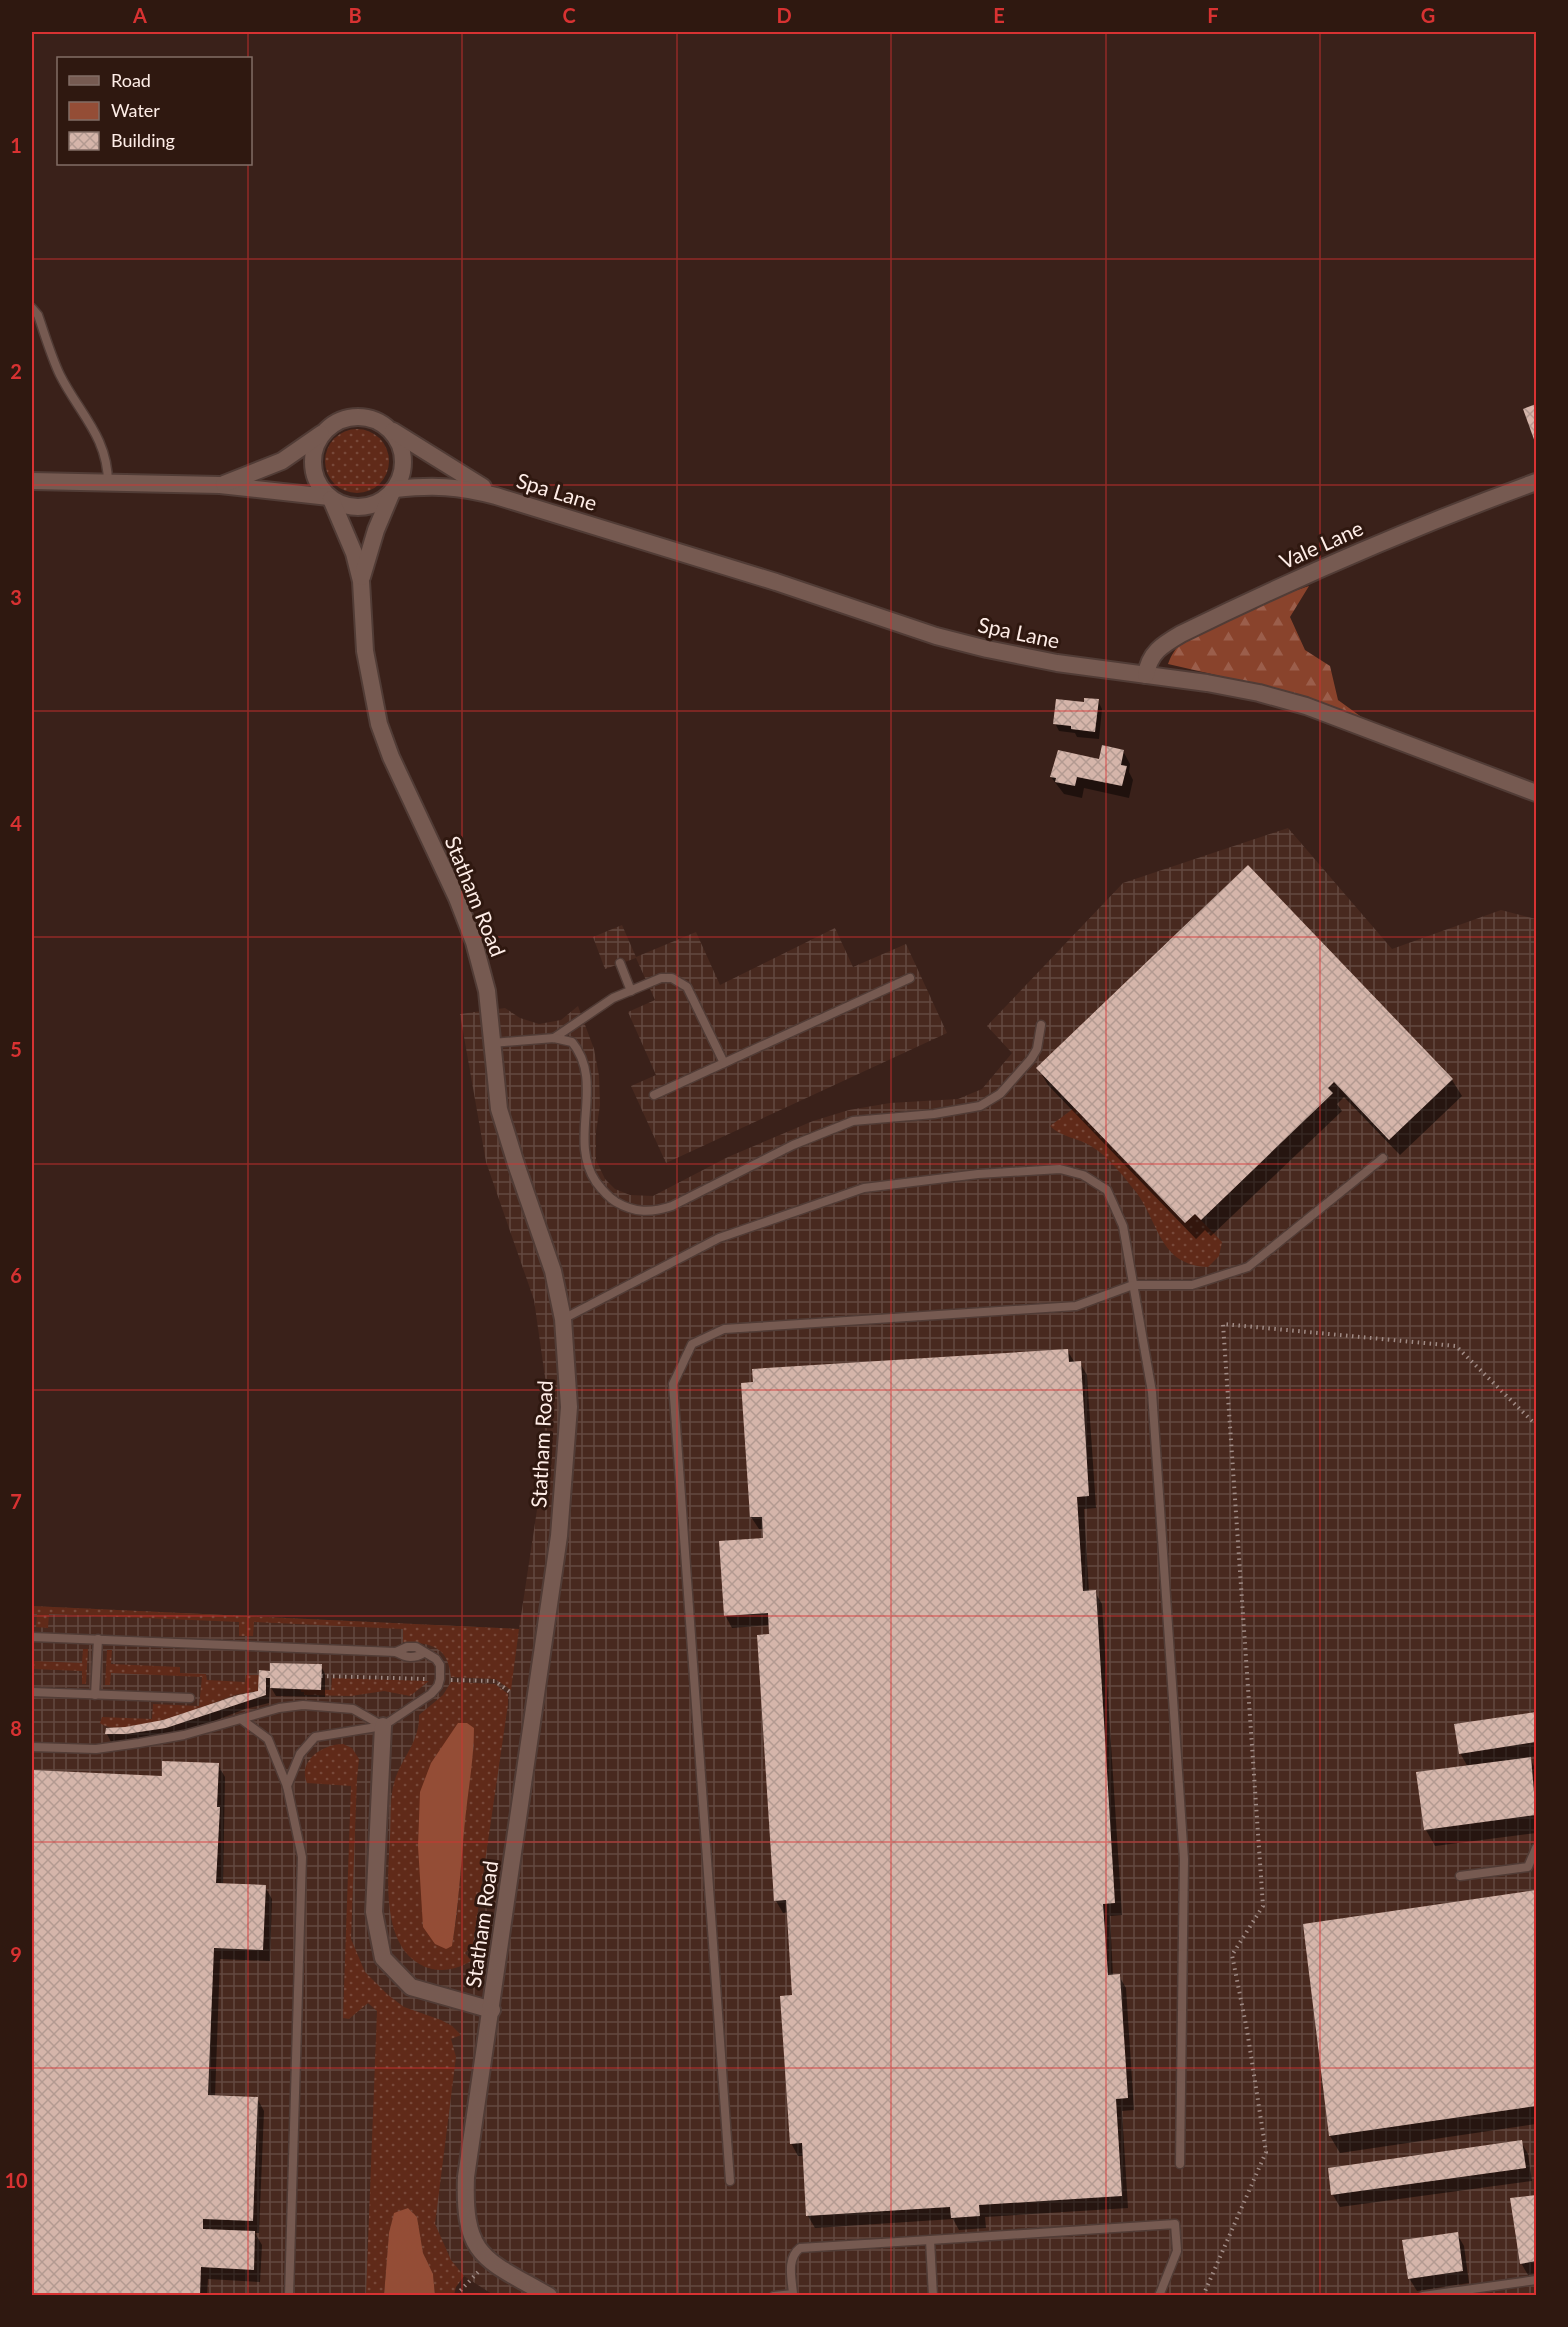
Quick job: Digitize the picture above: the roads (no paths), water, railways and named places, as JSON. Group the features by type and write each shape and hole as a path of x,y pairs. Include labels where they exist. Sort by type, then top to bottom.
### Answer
{"street":[{"path":"220,485 282,460 321,434 333,423 362,416 377,420 390,429 398,439 402,452 402,471 393,491 382,501 356,508 342,505 330,498 319,487 312,460 321,434"},
{"name":"Spa Lane","path":"390,429 496,496"},
{"path":"32,481 220,485 330,498"},
{"name":"Vale Lane","path":"1146,675 1150,657 1181,634 1413,529 1536,482"},
{"name":"Spa Lane","path":"393,491 431,485 452,486 496,496 777,582 936,636 1021,657 1259,693 1305,706 1536,793"},
{"name":"Statham Road","path":"361,581 376,530 393,491"},
{"name":"Statham Road","path":"330,498 354,553 361,581 365,651 379,724 391,757 457,898 474,942 486,991 499,1108 517,1167 554,1271 563,1319 569,1407 559,1536 466,2177 465,2206 469,2230 477,2247 490,2262 549,2295"},
{"path":"383,1726 374,1912 383,1958 411,1987 492,2010"}],"lane":[{"path":"32,308 38,315 60,375 104,448 108,483"},
{"path":"620,963 631,991"},
{"path":"554,1038 613,998 661,978 672,978 687,987 724,1063"},
{"path":"654,1095 910,978"},
{"path":"492,1043 554,1038 572,1042 582,1057 587,1083 583,1144 589,1170 609,1198 625,1207 642,1212 657,1211 672,1206 793,1145 853,1121 934,1114 980,1106 1000,1094 1031,1059 1037,1049 1041,1025"},
{"path":"730,2181 674,1383 692,1344 724,1329 1076,1305 1133,1285 1192,1285 1248,1267 1383,1158"},
{"path":"563,1319 719,1238 864,1188 978,1174 1060,1168 1083,1175 1107,1190 1124,1226 1152,1392 1184,1859 1180,2164"},
{"path":"32,1637 396,1652 407,1647 416,1647 436,1659 440,1665 440,1680 438,1686 430,1694 383,1726 315,1737 300,1754 288,1786"},
{"path":"95,1695 98,1639"},
{"path":"32,1692 190,1698"},
{"path":"32,1747 96,1749 184,1735 279,1708 303,1705 353,1709 383,1726"},
{"path":"241,1719 268,1739 288,1786 302,1857 289,2295"},
{"path":"1460,1876 1528,1867 1536,1848"},
{"path":"774,2295 793,2294 791,2261 794,2253 800,2248 1174,2224 1177,2251 1160,2295"},
{"path":"930,2240 933,2295"},
{"path":"1423,2295 1536,2280"}],"water":[{"path":"458,1723 467,1723 474,1728 474,1740 452,1946 446,1949 435,1944 423,1927 418,1846 420,1792 431,1763"},
{"path":"408,2208 417,2217 423,2253 433,2274 435,2295 384,2295 389,2233 394,2213"}]}
